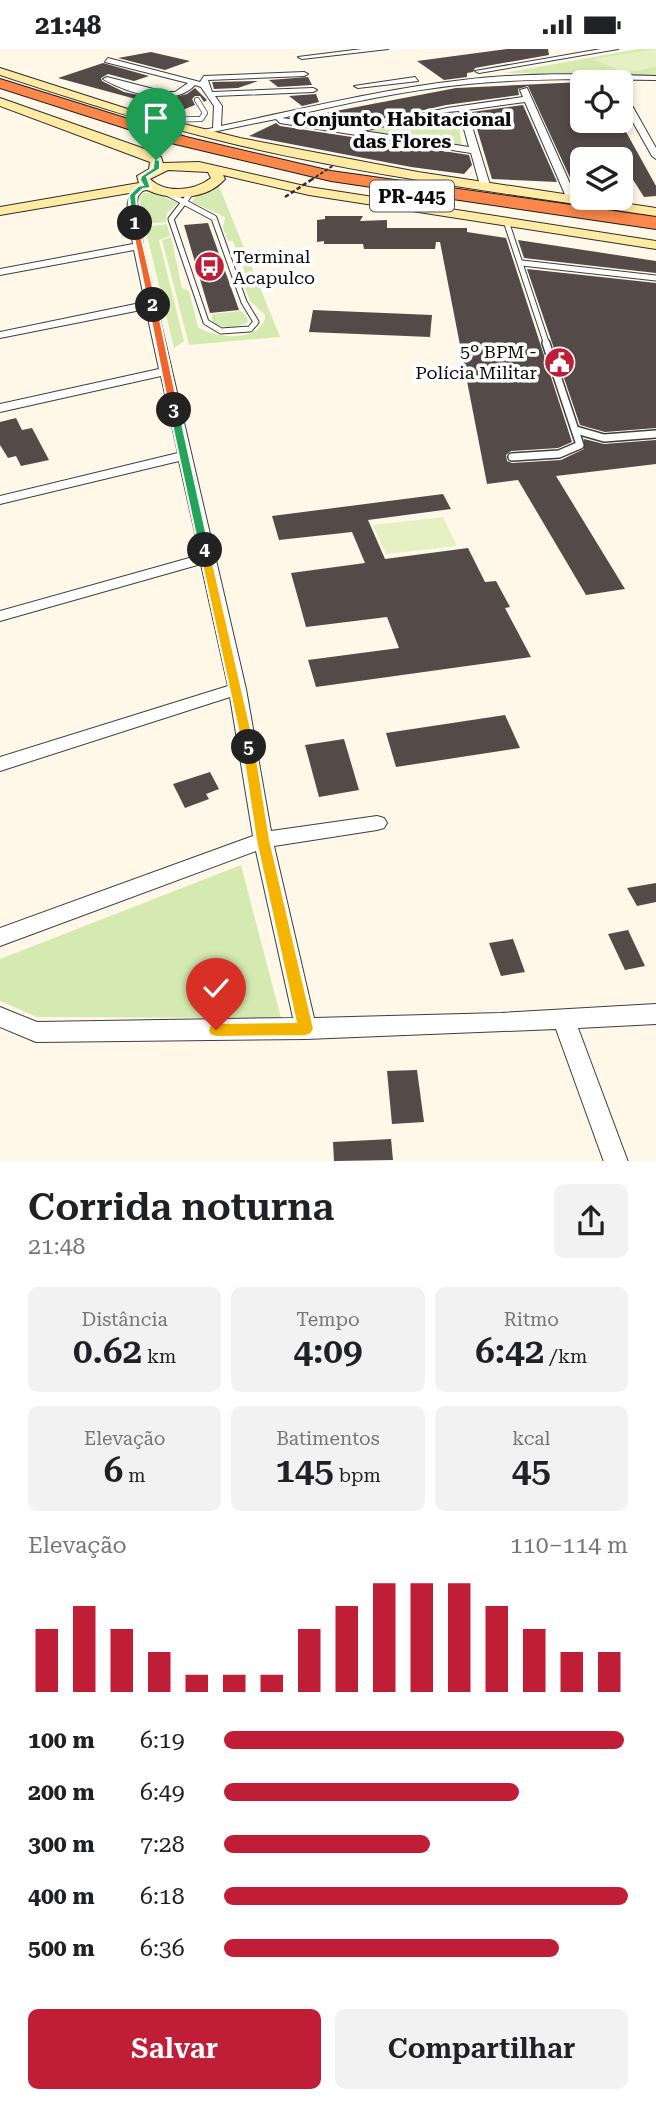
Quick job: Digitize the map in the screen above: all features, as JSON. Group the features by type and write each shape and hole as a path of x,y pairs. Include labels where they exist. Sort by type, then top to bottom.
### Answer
{"highway":[{"name":"PR-445","path":"0,83 181,141 332,170 656,223"},
{"name":"PR-445","path":"0,91 69,115 172,145 316,182 656,230"},
{"path":"332,170 544,194"}],"main road":[{"path":"0,71 201,133 365,166 570,199"},
{"path":"0,102 156,160 150,182"},
{"path":"0,211 107,193 150,182 189,165 214,177 246,185 656,254"},
{"path":"0,201 150,182 188,197 214,177"},
{"path":"633,208 656,212"},
{"path":"508,228 656,245"}],"street":[{"path":"302,57 383,49"},
{"path":"536,49 557,59"},
{"path":"358,86 479,71 614,49"},
{"path":"108,60 204,85 218,106 216,130"},
{"path":"479,71 492,80"},
{"path":"204,85 204,78 304,73"},
{"path":"519,78 570,194"},
{"path":"201,133 405,91 519,78 570,79"},
{"path":"633,79 656,78"},
{"path":"107,79 173,96 188,89 194,82"},
{"path":"211,94 313,90"},
{"path":"349,132 462,108 528,99"},
{"path":"462,108 485,185"},
{"path":"633,115 656,156"},
{"path":"271,118 475,151"},
{"path":"641,130 656,130"},
{"path":"150,182 133,195 138,246 237,689 263,840 306,1029"},
{"path":"107,193 132,202"},
{"path":"0,272 138,246"},
{"path":"0,335 152,304"},
{"path":"0,408 166,371"},
{"path":"0,500 183,456"},
{"path":"0,616 206,558"},
{"path":"0,764 237,689"},
{"path":"0,937 263,840 377,823"},
{"path":"0,1017 36,1032 306,1029 564,1021 656,1014"},
{"path":"564,1021 616,1161"}],"lane":[{"path":"156,120 201,119 205,116 204,108 197,100"},
{"path":"188,197 214,218 244,302 256,322 250,329 221,331 209,327 206,322 171,219 188,197"},
{"path":"508,228 522,263 580,445 572,452 513,457"},
{"path":"522,263 656,278"},
{"path":"576,430 606,437 656,434"}],"path":[{"path":"285,197 332,170"}],"green space":[{"path":"639,49 656,49 656,75 633,75 633,70 570,70 570,74 504,73"},
{"path":"656,49 656,67 633,71 618,70 593,59"},
{"path":"453,112 457,115 462,146 361,133 361,130"},
{"path":"202,185 219,186 280,337 189,345 162,240 171,237 182,288 189,291 198,327 224,336 244,335 260,327 265,319 265,315 250,301 244,285 248,281 233,241 228,241 223,228 225,217 192,202"},
{"path":"144,193 155,193 178,203 167,213 166,222 144,224 139,197"},
{"path":"167,224 170,236 159,240 184,341 174,348 145,227"},
{"path":"241,311 247,317 248,322 244,324 230,327 212,323 212,314"},
{"path":"443,517 457,546 386,554 373,525"},
{"path":"241,865 281,1018 37,1017 0,1001 0,959"}],"building":[{"path":"507,49 548,49 549,55 475,68 473,72 467,73 467,77 444,80 417,61"},
{"path":"151,52 190,61 165,70 118,58"},
{"path":"103,63 149,76 134,81 108,74 101,78 124,92 163,100 187,94 195,88 207,100 204,102 200,96 195,96 192,99 195,105 180,111 58,78"},
{"path":"308,77 312,85 278,87 269,80"},
{"path":"258,81 238,88 214,89 212,82"},
{"path":"570,83 570,133 627,133 656,186 656,196 644,197 633,180 633,147 570,147 570,178 528,86 518,89 519,95 446,105 353,126 299,118 456,88"},
{"path":"316,94 319,102 302,106 289,96"},
{"path":"523,105 557,182 492,179 472,112"},
{"path":"276,123 280,126 469,155 472,165 464,174 411,167 249,136"},
{"path":"325,216 363,216 360,221 387,220 387,228 467,228 467,232 506,238 572,442 558,448 511,451 506,455 507,461 561,460 584,449 584,439 604,444 656,440 656,464 556,476 625,589 586,595 518,480 487,484 440,242 436,242 435,249 364,249 363,244 324,244 324,241 317,242 317,220 325,219"},
{"name":"Terminal Acapulco","path":"208,223 239,310 210,313 184,225"},
{"path":"518,240 656,261 656,273 524,258"},
{"path":"527,269 656,283 656,428 605,432 580,425"},
{"path":"313,310 432,315 430,337 309,332"},
{"path":"16,418 22,430 32,428 49,460 21,466 16,456 8,458 0,445 0,422"},
{"path":"443,494 451,509 368,520 385,559 468,548 485,582 496,581 510,607 505,608 531,657 316,687 308,660 399,648 387,617 306,627 291,573 365,563 352,532 279,540 272,516"},
{"path":"505,715 520,748 396,767 386,733"},
{"path":"344,739 359,790 319,797 305,745"},
{"path":"210,772 219,789 206,794 209,799 185,808 173,784"},
{"path":"656,883 656,902 637,906 627,888"},
{"path":"628,930 645,966 625,970 608,934"},
{"path":"513,939 525,972 501,976 489,943"},
{"path":"417,1070 424,1122 392,1124 387,1071"},
{"path":"391,1139 393,1160 334,1161 333,1142"}],"place":[{"name":"Terminal Acapulco","path":"210,267"},
{"name":"5º BPM - Polícia Militar","path":"560,362"}],"district":[{"name":"Conjunto Habitacional das Flores","path":"402,130"}],"route":[{"path":"156,160 156,169 144,176 143,180 148,186 141,187 132,198 138,246 237,689 254,774 263,840 306,1029 216,1030"}]}
